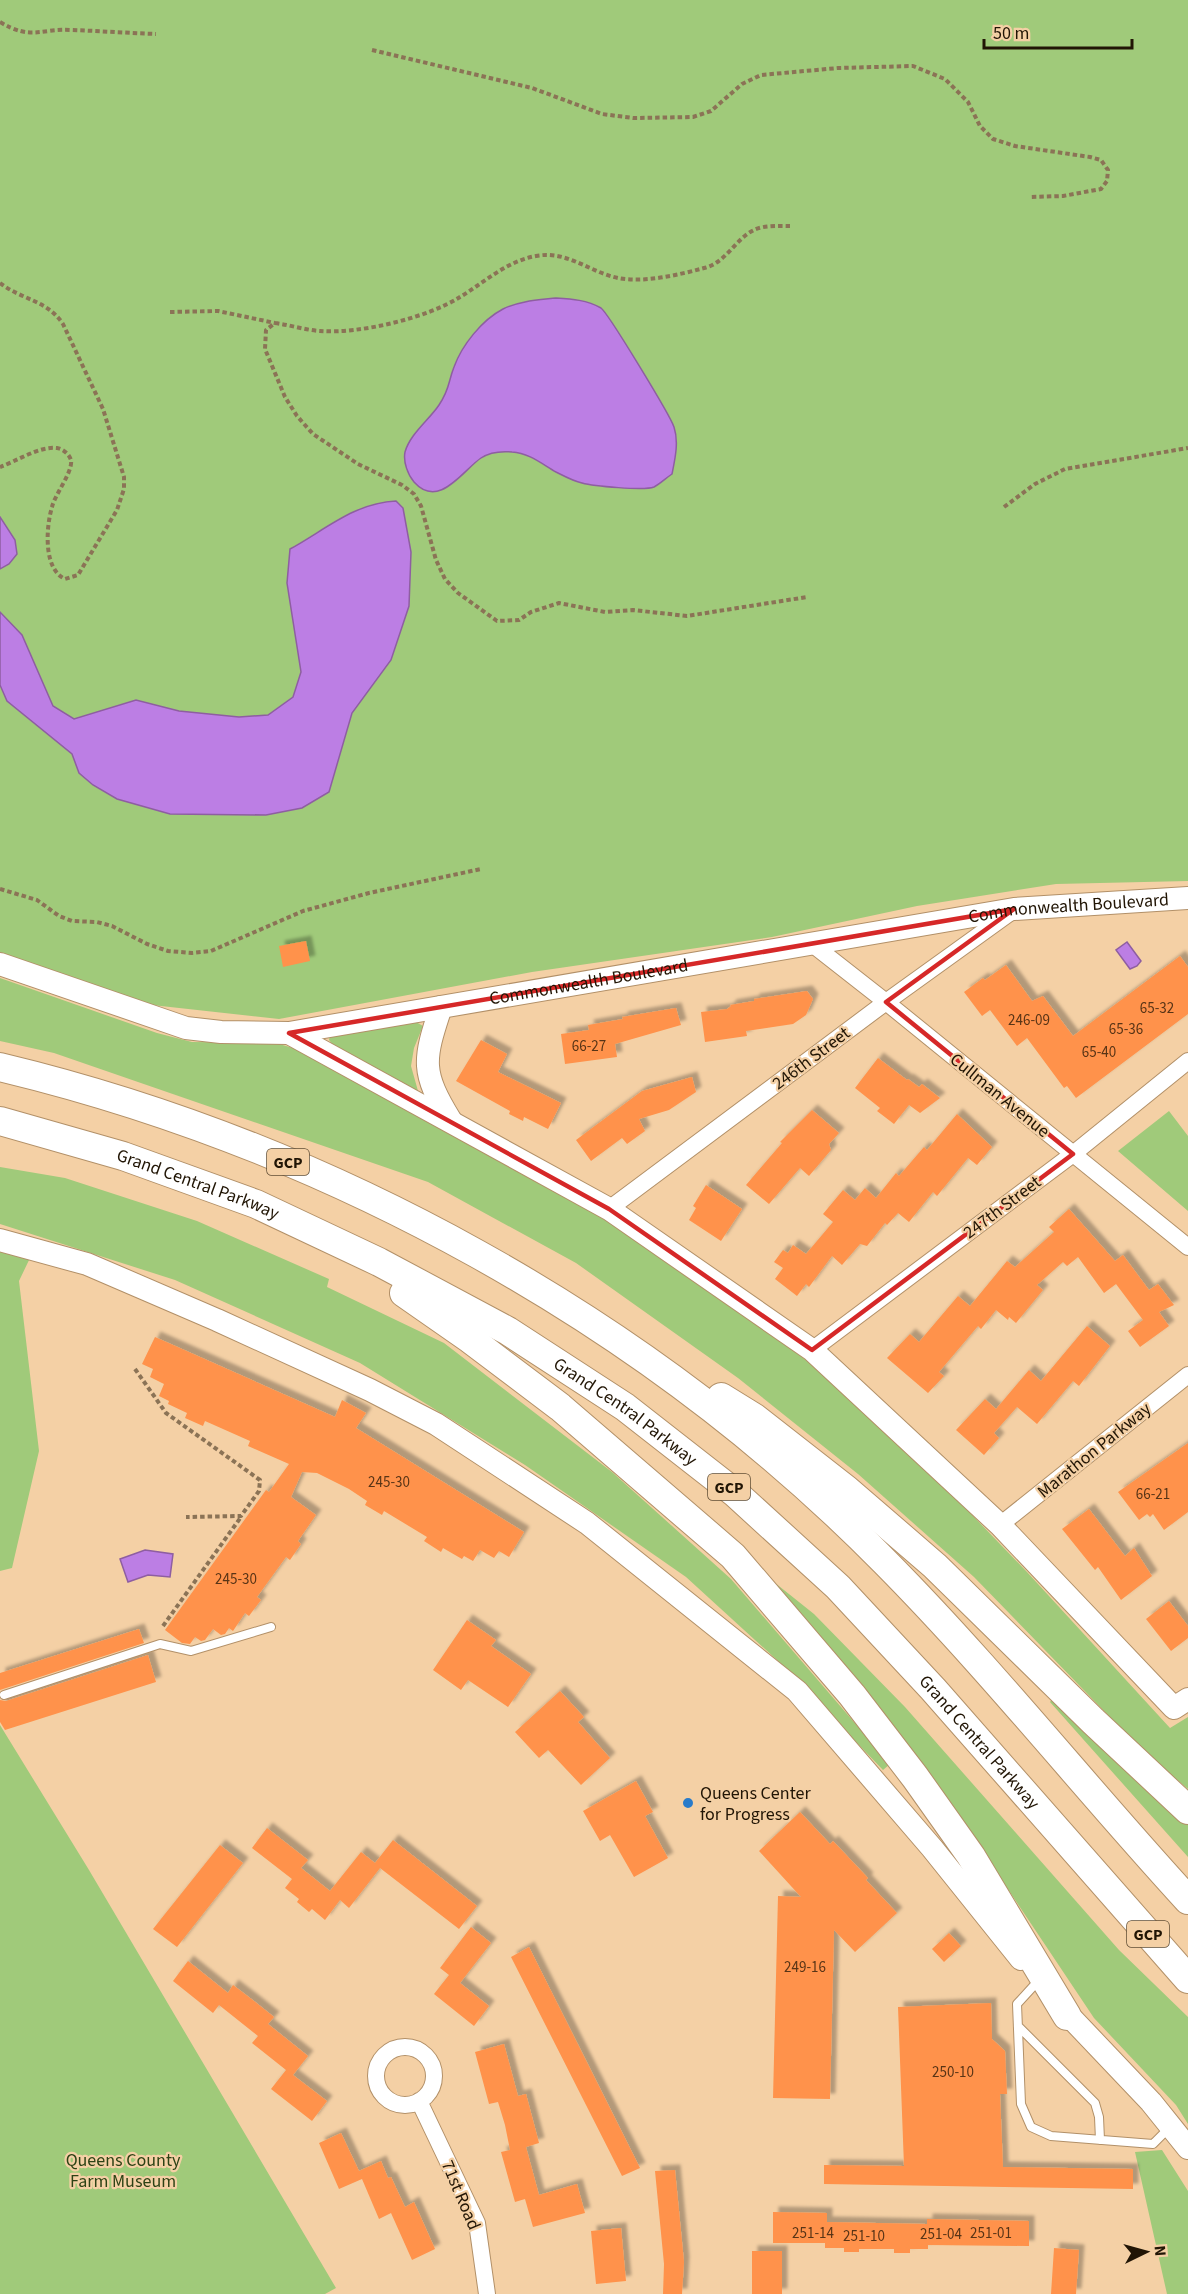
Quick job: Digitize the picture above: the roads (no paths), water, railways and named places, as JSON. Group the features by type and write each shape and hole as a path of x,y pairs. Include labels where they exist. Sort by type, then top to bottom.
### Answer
{"highway":[{"name":"GCP","path":"0,1067 38,1076 176,1118 307,1170 432,1230 557,1301 674,1379 773,1458 883,1560 980,1661 1188,1900"},
{"name":"Grand Central Parkway","path":"0,1120 123,1156 256,1204 379,1262 508,1331 625,1407 735,1493 838,1587 918,1672 1188,1979"},
{"path":"256,1204 379,1276 470,1339 560,1407 733,1556 852,1695 915,1777 971,1856 1067,2016"},
{"path":"557,1301 652,1353 755,1418 847,1490 935,1566 1093,1721 1188,1810"}],"street":[{"name":"Commonwealth Boulevard","path":"0,964 186,1028 221,1032 290,1033 1014,909 1188,898"},
{"name":"246th Street","path":"609,1209 1014,909"},
{"name":"Cullman Avenue","path":"812,944 1188,1247"},
{"path":"441,1007 428,1047 427,1066 434,1094 452,1123"},
{"path":"290,1033 609,1209 812,1350 1000,1525 1181,1704"},
{"name":"247th Street","path":"812,1350 1073,1154 1188,1061"},
{"path":"0,1240 87,1264 370,1390 436,1424 587,1523 797,1690 932,1848 1067,2016 1151,2102 1188,2148"},
{"name":"Marathon Parkway","path":"1000,1525 1188,1375"},
{"name":"71st Road","path":"419,2101 477,2223 487,2294"}],"lane":[{"path":"4,1695 160,1644 191,1651 271,1627"},
{"path":"1039,1980 1017,2004 1021,2103 1031,2127 1051,2136 1153,2144 1171,2126"},
{"path":"1018,2026 1095,2103 1100,2117 1100,2140"}],"place":[{"name":"Queens Center for Progress","path":"688,1803"}],"park label":[{"name":"Queens County Farm Museum","path":"123,2170"}]}
